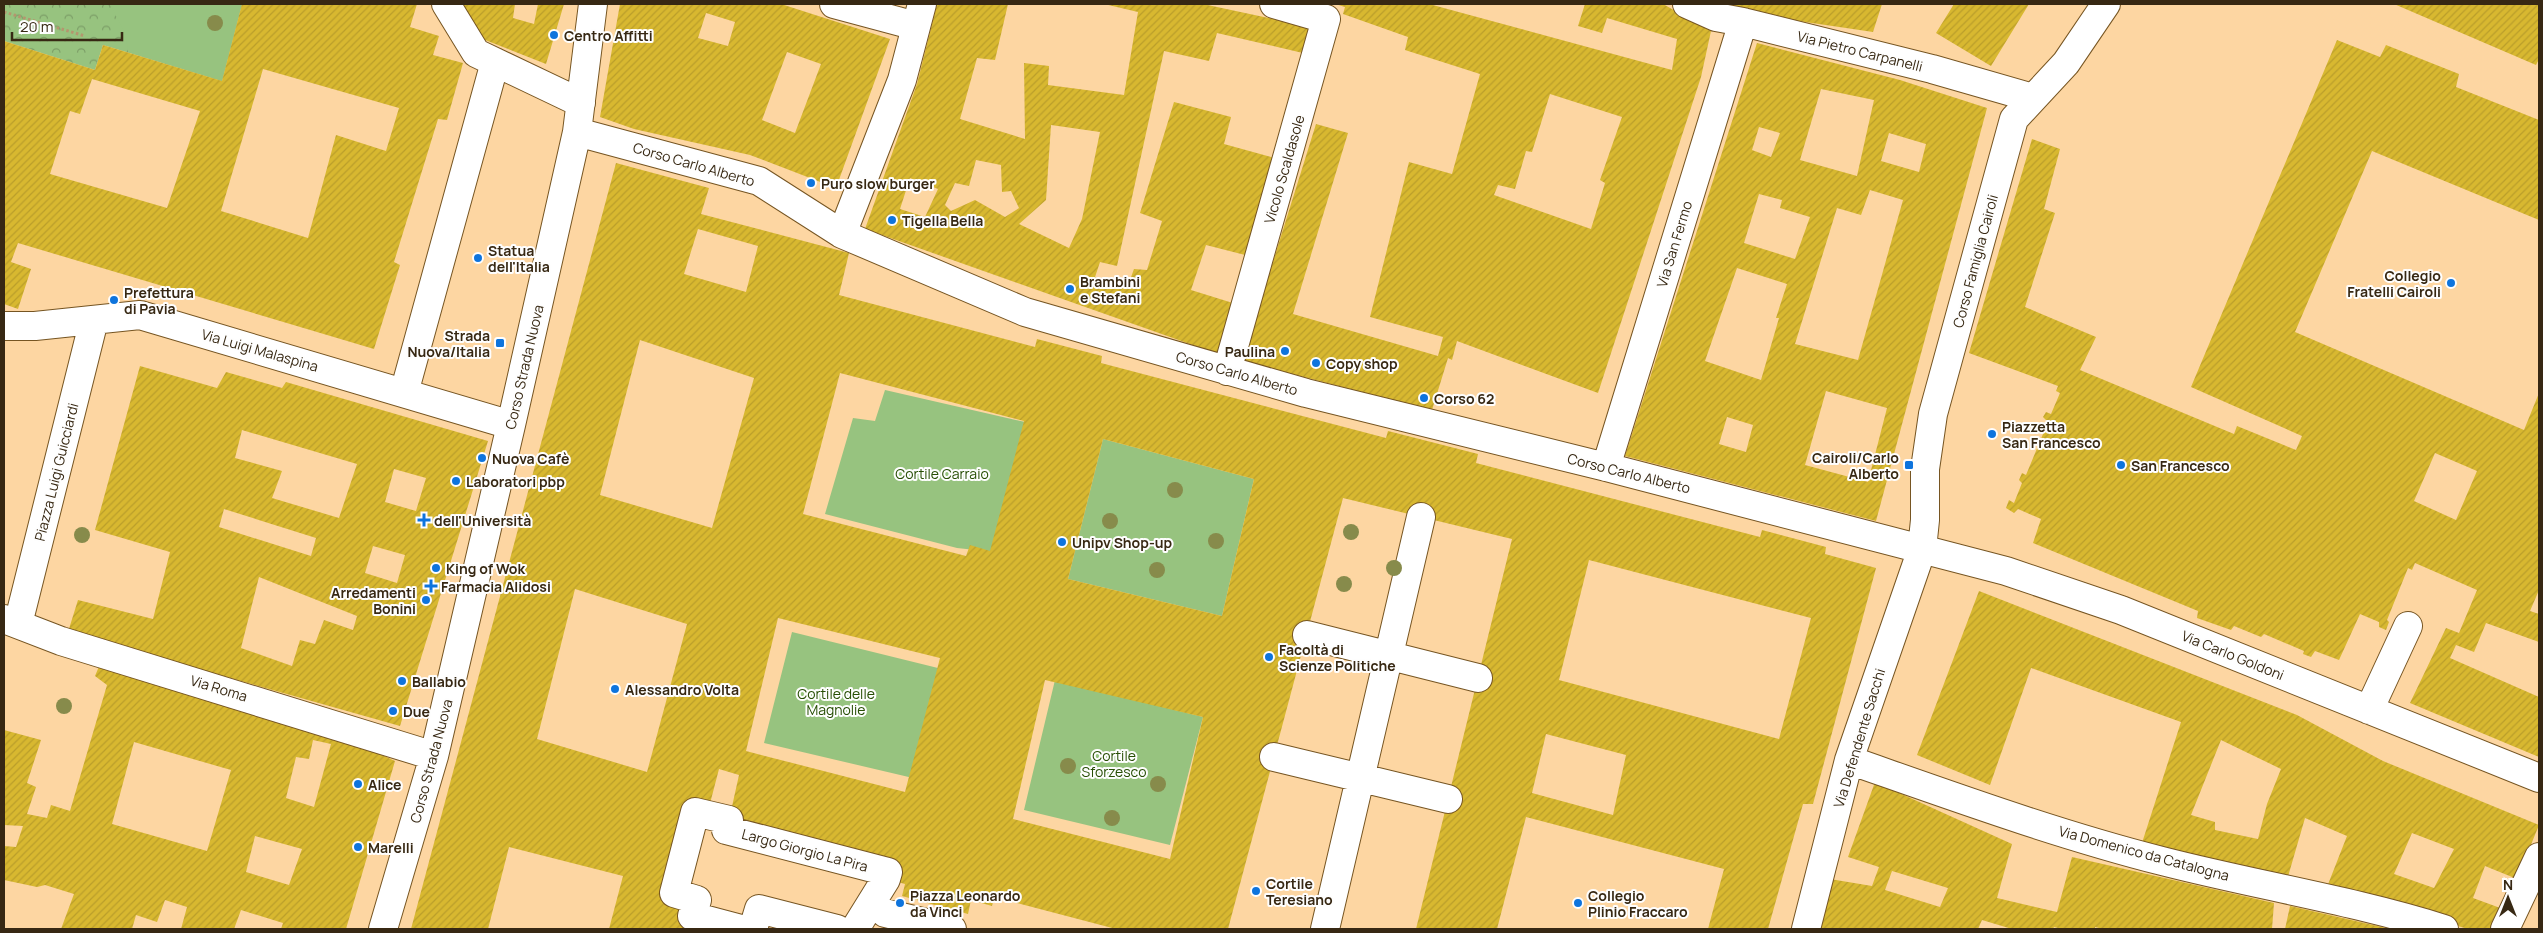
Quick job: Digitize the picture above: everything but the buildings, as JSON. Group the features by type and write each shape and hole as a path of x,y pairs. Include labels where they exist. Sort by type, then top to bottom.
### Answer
{"street":[{"path":"446,4 476,53 581,103"},
{"name":"Corso Strada Nuova","path":"383,929 434,756 511,425 577,132 593,4"},
{"path":"834,4 919,15 902,80 842,234"},
{"name":"Vicolo Scaldasole","path":"1227,371 1326,19 1274,4"},
{"name":"Via Pietro Carpanelli","path":"1687,4 1716,17 1932,69 2033,98"},
{"name":"Corso Famiglia Cairoli","path":"1922,549 1925,520 1925,469 1933,414 2014,119 2066,63 2106,4"},
{"name":"Via San Fermo","path":"1606,467 1743,22"},
{"path":"404,393 495,62"},
{"name":"Corso Carlo Alberto","path":"577,132 759,181 842,234 1025,312 1306,393 1606,467 1922,549"},
{"name":"Via Luigi Malaspina","path":"4,326 140,315 511,425"},
{"name":"Piazza Luigi Guicciardi","path":"11,622 94,320"},
{"path":"1324,929 1421,517"},
{"name":"Via Carlo Goldoni","path":"1922,549 2006,572 2121,610 2539,778"},
{"name":"Via Defendente Sacchi","path":"1806,929 1849,760 1922,549"},
{"name":"Via Roma","path":"11,622 61,641 434,756"},
{"path":"2369,710 2408,626"},
{"path":"1306,635 1478,678"},
{"path":"1274,757 1448,799"},
{"name":"Via Domenico da Catalogna","path":"1849,760 2007,815 2161,861 2360,906 2444,929"},
{"name":"Largo Giorgio La Pira","path":"741,929 692,916 696,900 674,893 695,812 729,820 726,830 888,872 886,879 855,929"},
{"path":"2505,929 2539,857"},
{"path":"753,929 759,909 837,929"},
{"path":"885,913 952,929"}],"path":[{"path":"4,12 85,36"}],"green space":[{"path":"4,4 242,4 222,81 103,45 95,70 4,41"},
{"path":"110,4 242,4 222,81 128,52 126,36"},
{"name":"Cortile Carraio","path":"885,390 1025,422 994,552 957,548 825,514 853,418 875,421"},
{"path":"1103,439 1254,479 1222,616 1068,579"},
{"name":"Cortile delle Magnolie","path":"792,632 942,669 913,778 764,743"},
{"name":"Cortile Sforzesco","path":"1055,680 1203,717 1170,845 1024,810"}],"place":[{"name":"Centro Affitti","path":"554,35"},
{"name":"Puro slow burger","path":"811,183"},
{"name":"Tigella Bella","path":"892,220"},
{"name":"Statua dell'Italia","path":"478,258"},
{"name":"Collegio Fratelli Cairoli","path":"2451,283"},
{"name":"Brambini e Stefani","path":"1070,289"},
{"name":"Prefettura di Pavia","path":"114,300"},
{"name":"Strada Nuova/Italia","path":"500,343"},
{"name":"Paulina","path":"1285,351"},
{"name":"Copy shop","path":"1316,363"},
{"name":"Corso 62","path":"1424,398"},
{"name":"Piazzetta San Francesco","path":"1992,434"},
{"name":"Nuova Cafè","path":"482,458"},
{"name":"Cairoli/Carlo Alberto","path":"1909,465"},
{"name":"San Francesco","path":"2121,465"},
{"name":"Laboratori pbp","path":"456,481"},
{"name":"dell'Università","path":"424,520"},
{"name":"Unipv Shop-up","path":"1062,542"},
{"name":"King of Wok","path":"436,568"},
{"name":"Farmacia Alidosi","path":"431,586"},
{"name":"Arredamenti Bonini","path":"426,600"},
{"name":"Facoltà di Scienze Politiche","path":"1269,657"},
{"name":"Ballabio","path":"402,681"},
{"name":"Alessandro Volta","path":"615,689"},
{"name":"Due","path":"393,711"},
{"name":"Alice","path":"358,784"},
{"name":"Marelli","path":"358,847"},
{"name":"Cortile Teresiano","path":"1256,891"},
{"name":"Piazza Leonardo da Vinci","path":"900,903"},
{"name":"Collegio Plinio Fraccaro","path":"1578,903"}]}
